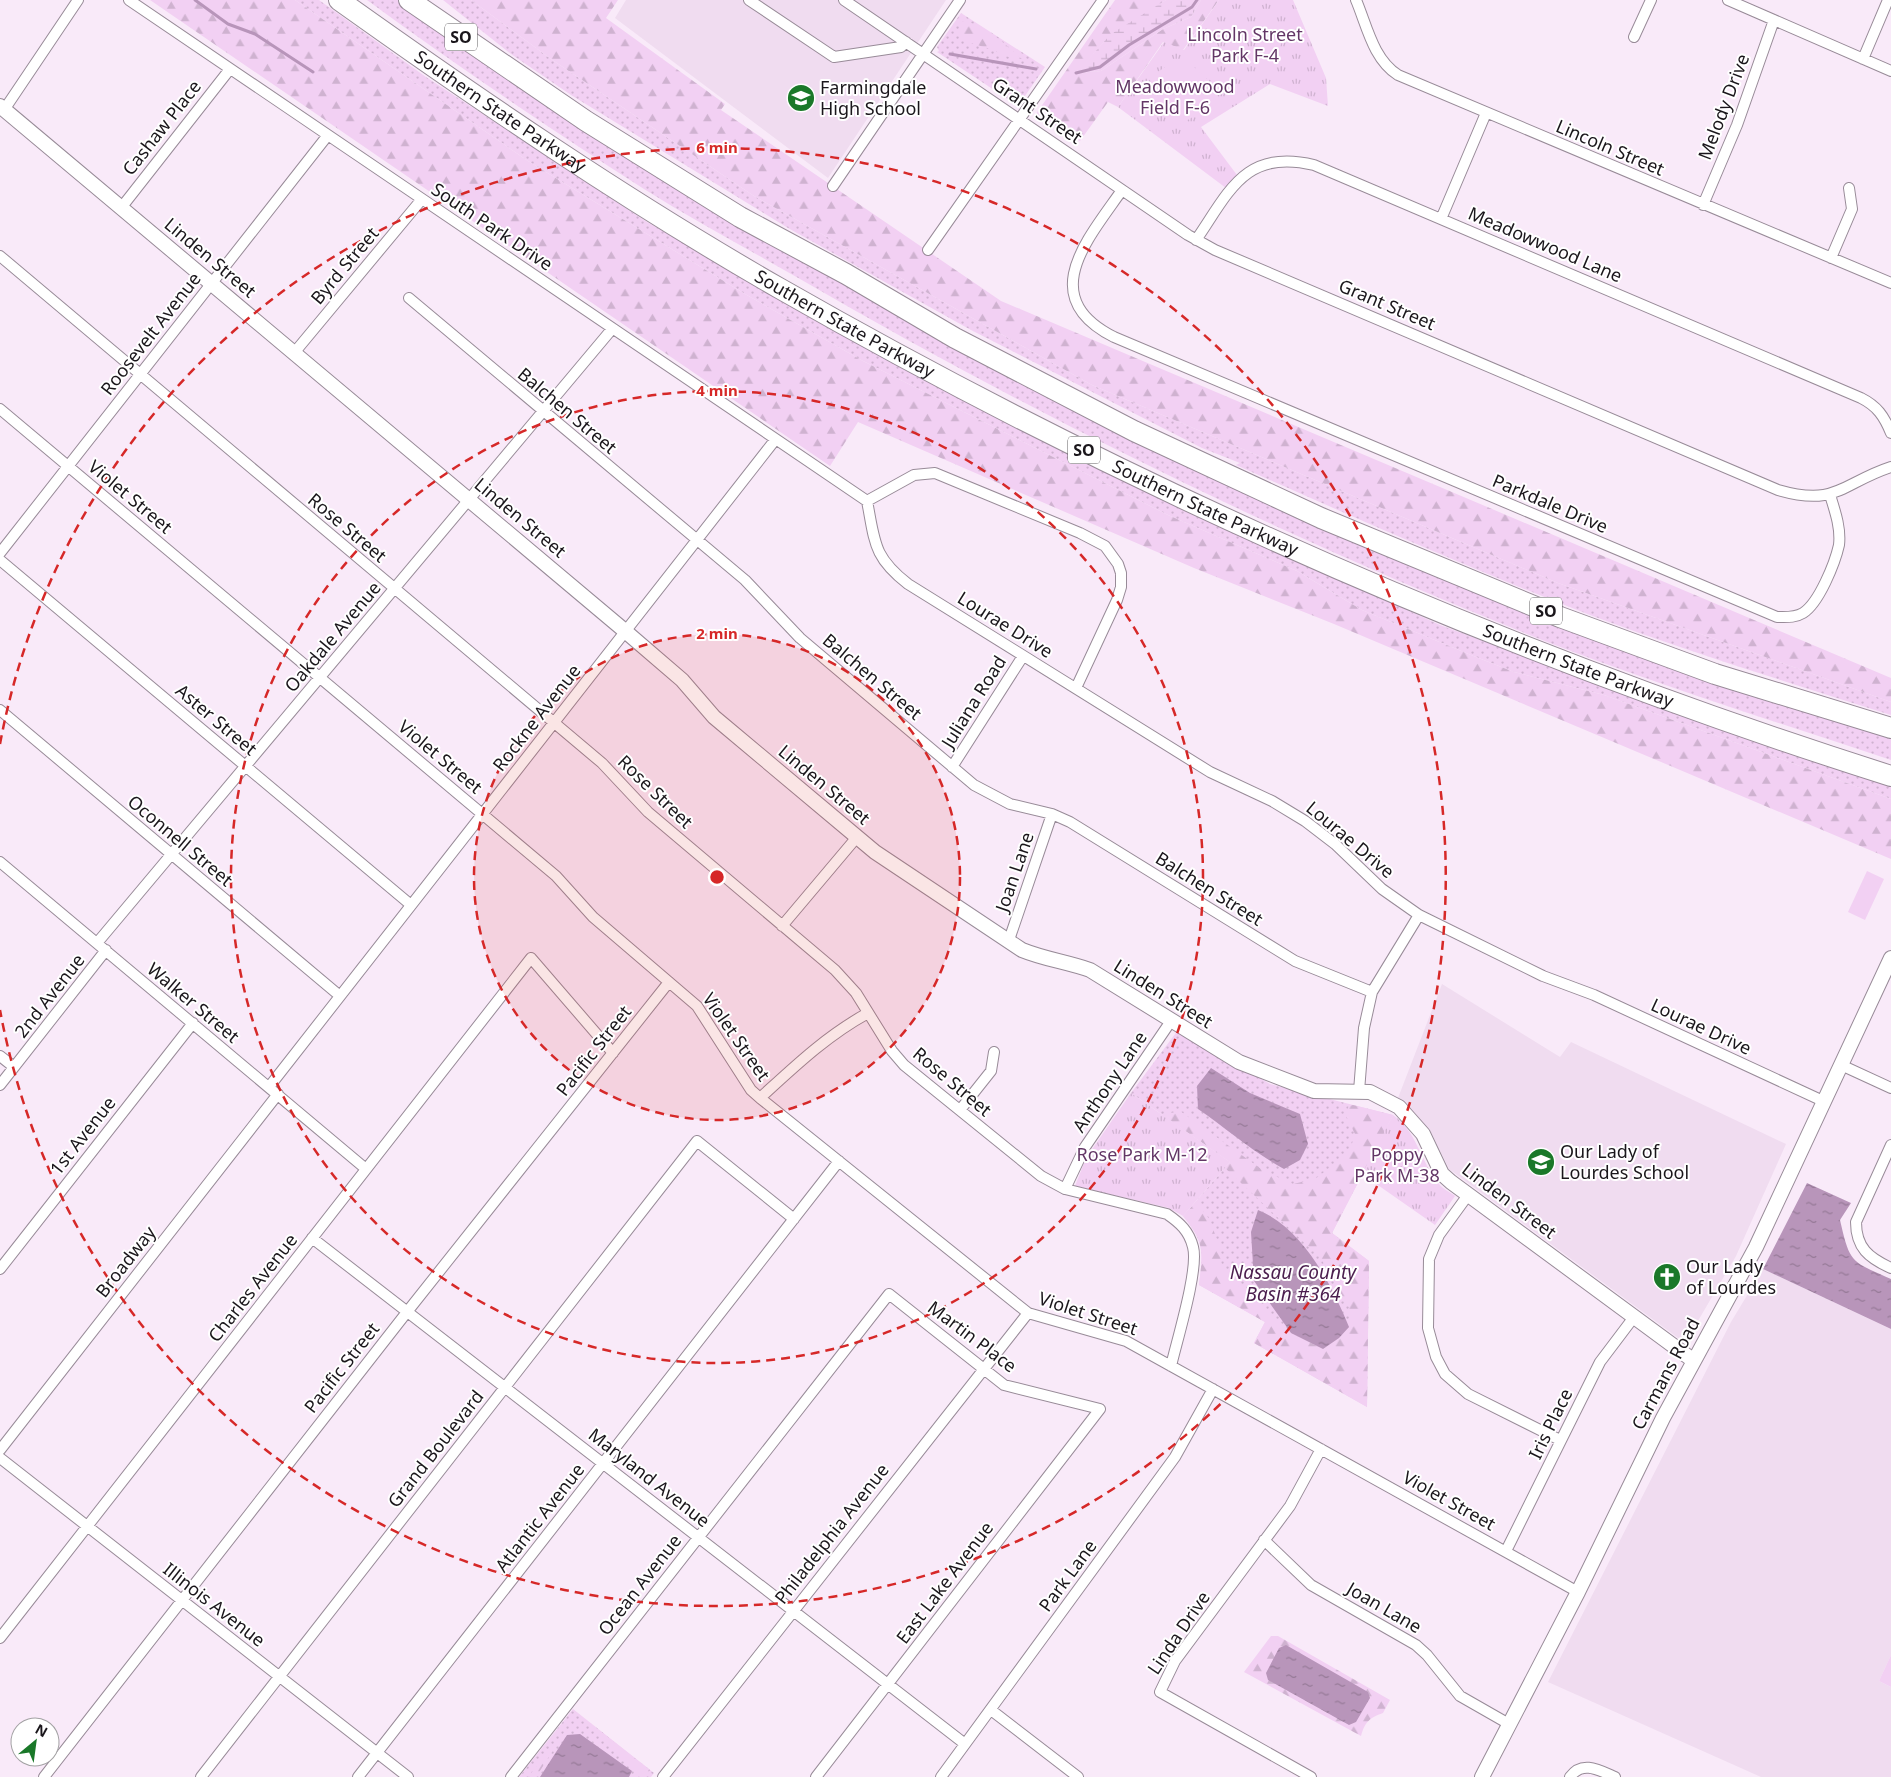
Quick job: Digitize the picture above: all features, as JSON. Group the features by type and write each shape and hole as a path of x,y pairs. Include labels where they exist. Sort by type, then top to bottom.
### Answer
{"highway":[{"name":"Southern State Parkway","path":"339,0 463,88 697,239 777,287 1023,421 1221,517 1444,615 1721,720 1891,776"},
{"name":"SO","path":"409,0 514,73 740,217 846,274 955,338 1211,468 1347,529 1560,617 1715,674 1891,728"},
{"path":"430,0 514,73"}],"street":[{"path":"1,110 78,0"},
{"name":"South Park Drive","path":"129,0 836,482 867,501"},
{"path":"749,0 834,57 901,47 906,42"},
{"name":"Grant Street","path":"844,0 1196,240 1778,490 1797,495 1830,495 1853,486 1876,472 1891,467"},
{"path":"833,186 960,0"},
{"path":"928,250 1103,0"},
{"name":"Lincoln Street","path":"1356,0 1380,59 1387,68 1398,75 1703,206 1891,283"},
{"path":"1634,37 1651,0"},
{"path":"1728,0 1891,71"},
{"path":"1863,59 1888,0"},
{"name":"Melody Drive","path":"1703,206 1737,125 1774,20"},
{"name":"Cashaw Place","path":"121,208 230,69"},
{"name":"Linden Street","path":"1,110 121,208 625,631 682,680 714,717 857,837 979,923 1009,940 1022,950 1040,957 1070,963 1090,970 1239,1062 1296,1086 1314,1091 1370,1092 1399,1107 1423,1134 1442,1174 1694,1361"},
{"path":"1441,219 1486,113"},
{"name":"Roosevelt Avenue","path":"0,553 328,134"},
{"name":"Meadowwood Lane","path":"1196,240 1240,178 1256,167 1277,161 1296,161 1314,165 1861,398 1874,405 1885,419 1891,433"},
{"path":"1832,258 1852,209 1849,188"},
{"name":"Parkdale Drive","path":"1122,190 1078,258 1074,272 1075,296 1082,312 1096,328 1166,359 1777,617 1792,618 1812,606 1832,564 1839,544 1839,526 1830,495"},
{"name":"Byrd Street","path":"294,353 422,199"},
{"name":"Rose Street","path":"0,256 602,763 648,812 835,970 856,993 892,1052 904,1065 1041,1176 1065,1189 1167,1214 1179,1222 1188,1233 1194,1248 1194,1266 1171,1366"},
{"name":"Balchen Street","path":"408,298 745,580 800,638 974,785 996,799 1052,814 1092,835 1295,961 1372,992"},
{"name":"Oakdale Avenue","path":"97,943 612,329"},
{"name":"Violet Street","path":"0,409 556,876 593,917 697,1006 751,1090 1028,1313 1126,1341 1578,1592"},
{"name":"Rockne Avenue","path":"269,1087 775,440"},
{"path":"867,501 914,475 935,473 1080,533 1104,546 1118,564 1121,586 1117,600 1076,688"},
{"name":"Lourae Drive","path":"867,501 875,547 890,570 908,584 1210,772 1272,801 1305,821 1335,844 1382,889 1419,915 1543,976 1594,995 1823,1101"},
{"name":"Aster Street","path":"0,560 411,905"},
{"name":"Juliana Road","path":"952,767 1023,656"},
{"name":"Oconnell Street","path":"0,710 340,996"},
{"name":"Joan Lane","path":"1009,940 1052,814"},
{"path":"782,926 857,837"},
{"name":"Walker Street","path":"0,862 366,1168"},
{"path":"1359,1091 1364,1028 1372,992 1419,915"},
{"name":"2nd Avenue","path":"0,1085 106,950"},
{"name":"Charles Avenue","path":"0,1638 531,958 613,1053"},
{"name":"Carmans Road","path":"1482,1777 1578,1592 1694,1361 1756,1246 1891,958"},
{"name":"Pacific Street","path":"44,1777 407,1312 669,982"},
{"path":"760,1098 817,1046 842,1028 868,1013"},
{"name":"Anthony Lane","path":"1065,1189 1085,1147 1171,1021"},
{"name":"1st Avenue","path":"0,1269 193,1023"},
{"path":"960,1110 990,1071 994,1052"},
{"path":"0,1056 14,1067"},
{"path":"1841,1065 1891,1088"},
{"name":"Broadway","path":"0,1450 278,1094"},
{"name":"Grand Boulevard","path":"201,1777 697,1141 794,1219"},
{"path":"1891,1145 1858,1216 1856,1234 1865,1252 1891,1268"},
{"name":"Atlantic Avenue","path":"358,1777 839,1161"},
{"path":"1468,1195 1439,1235 1429,1259 1428,1328 1436,1357 1446,1374 1468,1394 1560,1440"},
{"name":"Maryland Avenue","path":"312,1238 965,1744"},
{"name":"Martin Place","path":"889,1294 1004,1385 1100,1409"},
{"name":"Ocean Avenue","path":"511,1777 889,1294"},
{"name":"Philadelphia Avenue","path":"663,1777 1028,1313"},
{"name":"Iris Place","path":"1506,1551 1600,1362 1634,1317"},
{"name":"Park Lane","path":"941,1777 1175,1457 1213,1389"},
{"name":"East Lake Avenue","path":"816,1777 1100,1409"},
{"name":"Linda Drive","path":"1311,1777 1160,1692 1175,1661 1290,1506 1321,1449"},
{"name":"Illinois Avenue","path":"0,1458 408,1777"},
{"name":"Joan Lane","path":"1264,1540 1311,1585 1416,1645 1427,1655 1460,1696 1509,1724"},
{"path":"991,1710 1078,1777"},
{"path":"1570,1777 1578,1769 1590,1767 1615,1777"}],"shaded area":[{"name":"Farmingdale High School","path":"626,0 946,0 828,178 615,18"},
{"path":"1442,984 1560,1057 1571,1042 1786,1144 1736,1256 1685,1343 1449,1169 1430,1130 1398,1098"},
{"path":"1763,1269 1891,1329 1891,1655 1879,1681 1891,1687 1891,1777 1761,1777 1548,1682 1731,1322"}],"green space":[{"path":"150,0 295,0 528,161 745,294 863,361 1168,515 1297,571 1362,610 1514,672 1604,695 1891,799 1891,859 1334,624 1194,568 858,422 830,466"},
{"path":"295,0 319,0 426,77 647,222 904,368 1173,503 1440,625 1743,738 1891,784 1891,799 1604,695 1514,672 1362,610 1297,571 1168,515 863,361 745,294 528,161"},
{"path":"367,0 402,0 553,106 1196,468 1891,735 1891,760 1634,674 1453,604 1262,520 1075,429 891,331 663,201 504,97"},
{"path":"443,0 471,0 551,59 754,196 1092,385 1558,583 1891,702 1891,715 1777,679 1590,615 1457,561 1236,465 1240,463 1202,448 971,330 788,228 571,95 511,54"},
{"path":"471,0 618,0 606,18 725,104 721,110 1001,301 1891,678 1891,702 1558,583 1092,385 754,196 551,59"},
{"path":"1115,0 1166,0 1104,42 1077,73 1101,71 1163,29 1191,17 1201,0 1219,0 1183,50 1163,42 1118,107 1108,102 1080,141 1036,114"},
{"path":"1166,0 1201,0 1191,17 1163,29 1101,71 1076,73 1111,34"},
{"path":"1219,0 1293,0 1326,78 1328,106 1270,84 1201,127 1237,175 1226,188 1118,107 1164,42 1184,50"},
{"path":"961,13 1045,67 1018,106 937,52 939,51 937,47"},
{"path":"961,21 979,26 987,31 1003,42 1024,61 1018,61 971,43 959,33"},
{"path":"1267,36 1282,42 1271,67 1256,61"},
{"name":"Meadowwood Field F-6","path":"1168,65 1192,65 1209,81 1217,103 1179,125 1170,122 1149,78"},
{"path":"1867,871 1884,879 1865,920 1848,912"},
{"path":"1178,1030 1270,1084 1393,1115 1332,1233 1369,1261 1367,1407 1254,1343 1265,1322 1199,1285 1201,1248 1195,1233 1183,1216 1230,1162 1131,1093"},
{"name":"Rose Park M-12","path":"1131,1093 1230,1162 1183,1216 1169,1208 1075,1186 1086,1158"},
{"path":"1353,1105 1393,1115 1332,1233 1369,1261 1367,1407 1254,1343 1265,1322 1199,1285 1201,1248 1195,1233 1183,1216 1196,1202 1210,1220 1219,1246 1222,1268 1236,1284 1291,1333 1323,1349 1349,1327 1349,1307 1320,1257 1225,1168 1230,1162 1162,1115 1180,1111 1264,1171 1293,1184 1315,1179 1349,1153 1355,1134 1345,1114 1349,1106"},
{"name":"Poppy Park M-38","path":"1393,1115 1408,1130 1439,1184 1455,1196 1435,1225 1362,1174"},
{"path":"1271,1636 1278,1636 1390,1700 1383,1713 1368,1721 1361,1736 1244,1672"},
{"path":"1891,1655 1891,1687 1879,1681"},
{"path":"573,1709 654,1773 651,1777 519,1777"},
{"path":"566,1730 536,1777 528,1777"},
{"path":"599,1730 650,1770 646,1777 632,1777 636,1773 636,1768 605,1741"}],"water":[{"path":"1211,1068 1250,1093 1300,1114 1308,1144 1300,1160 1284,1169 1251,1148 1198,1109 1197,1086"},
{"path":"1807,1183 1851,1203 1840,1220 1847,1245 1854,1259 1860,1264 1891,1279 1891,1329 1763,1269"},
{"name":"Nassau County Basin #364","path":"1258,1210 1274,1218 1302,1244 1325,1276 1342,1311 1349,1327 1339,1338 1323,1349 1291,1333 1254,1281 1251,1232"},
{"path":"1286,1645 1368,1692 1370,1698 1356,1722 1349,1725 1268,1680 1266,1673 1279,1648"},
{"path":"580,1734 632,1771 629,1777 540,1777 567,1735"}],"waterway":[{"path":"195,0 228,24 255,34 313,72"},
{"path":"1076,73 1100,67 1129,45 1192,7 1197,0"},
{"path":"950,54 1036,69"}],"place":[{"name":"Farmingdale High School","path":"801,98"},
{"name":"Our Lady of Lourdes School","path":"1541,1162"},
{"name":"Our Lady of Lourdes","path":"1667,1277"}],"park label":[{"name":"Lincoln Street Park F-4","path":"1245,45"}]}
